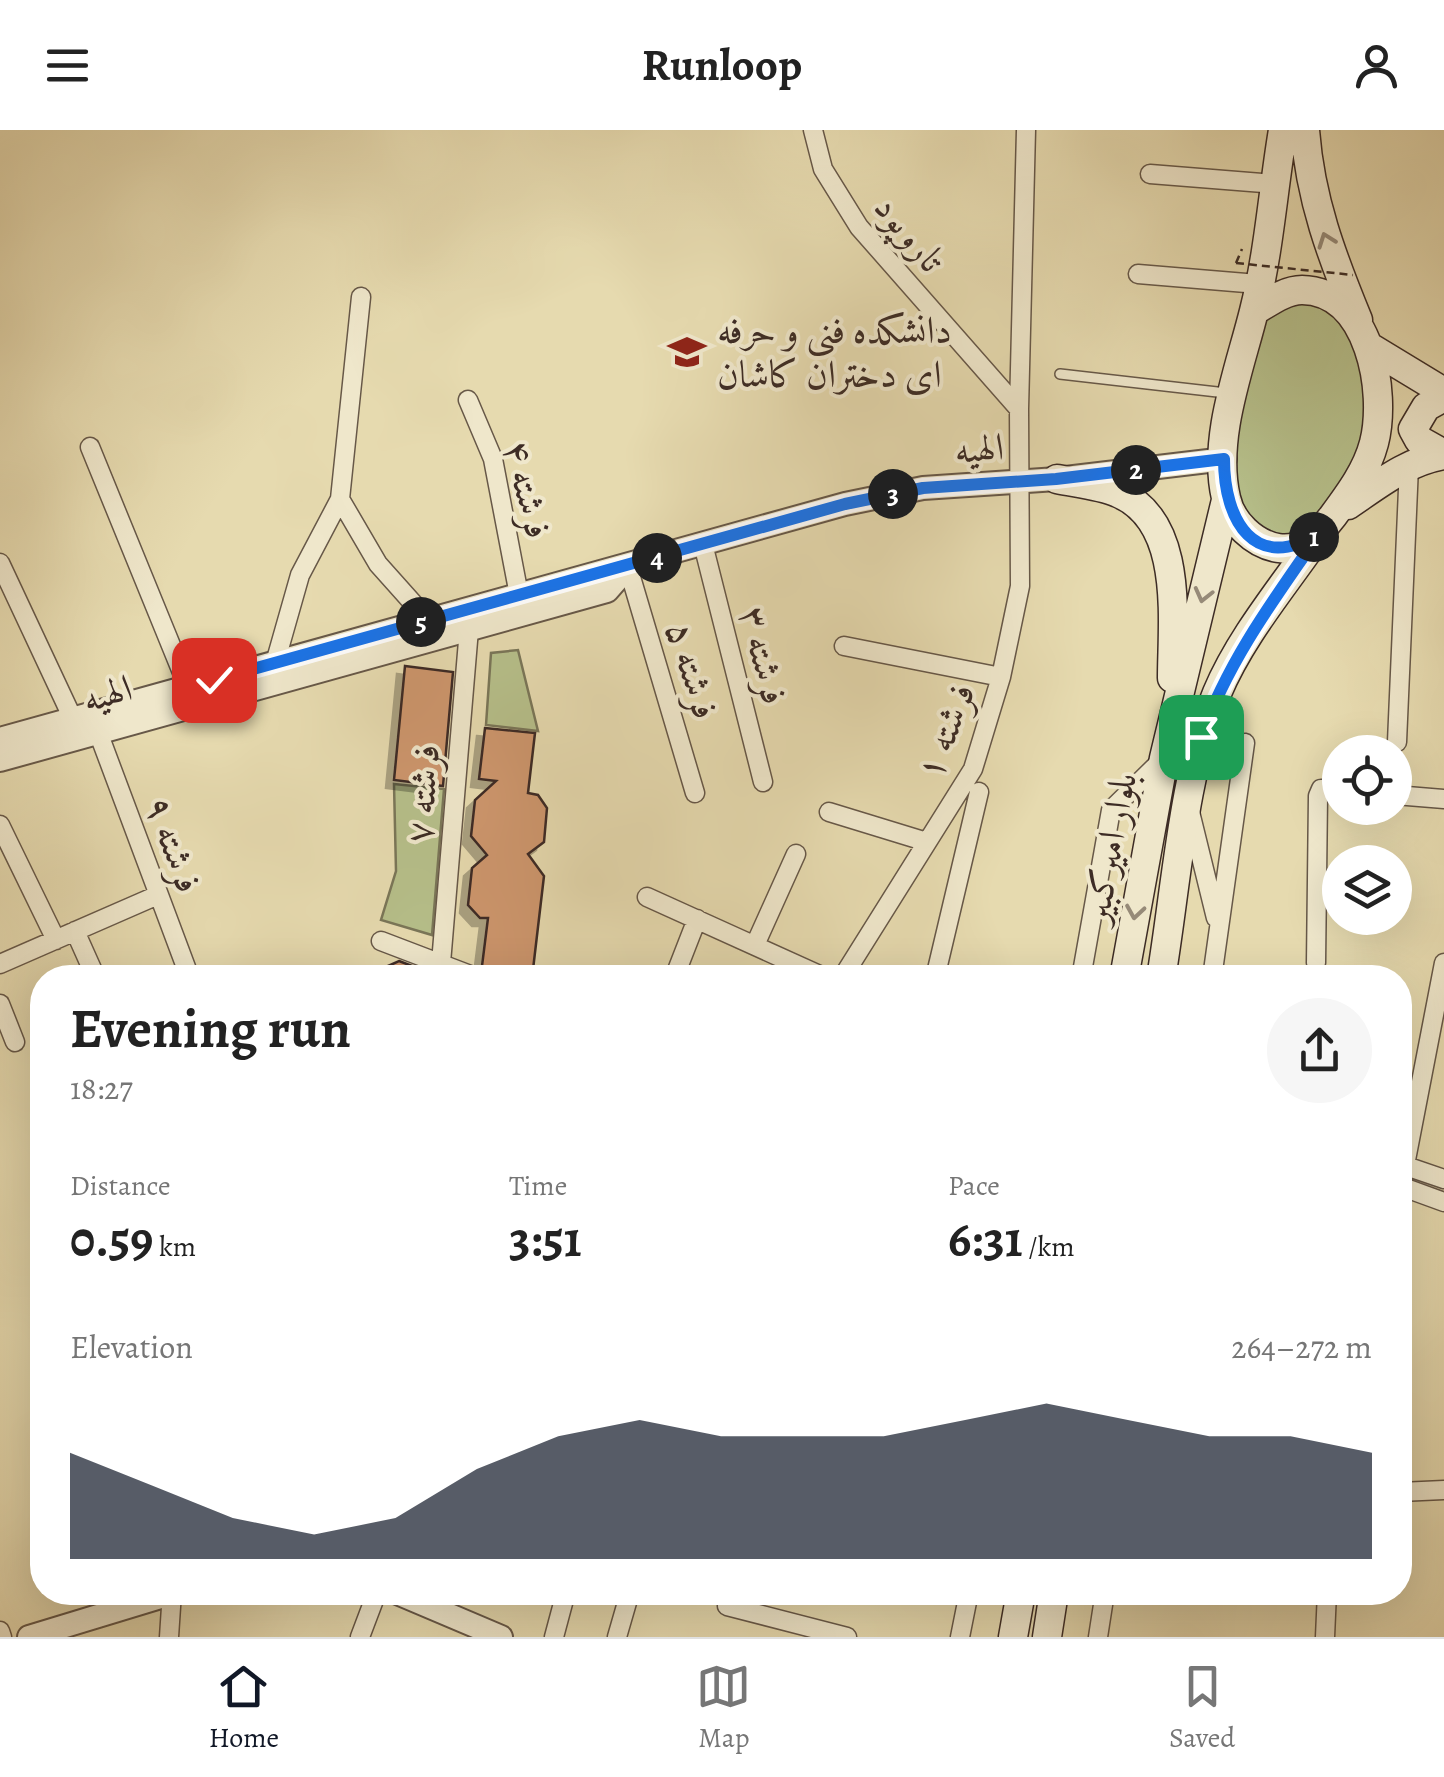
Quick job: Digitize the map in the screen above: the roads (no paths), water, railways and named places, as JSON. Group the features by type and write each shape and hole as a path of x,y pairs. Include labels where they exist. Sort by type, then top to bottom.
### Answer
{"main road":[{"name":"بلوار امیرکبیر","path":"1126,965 1172,720 1226,500 1224,459 1233,394 1256,298 1283,130"},
{"name":"بلوار امیرکبیر","path":"1163,965 1201,737 1218,691 1239,650 1366,466 1374,442 1379,391 1366,338 1324,237 1308,167 1305,130"},
{"path":"1256,298 1310,291 1334,302 1366,338 1444,394 1426,407 1413,429 1419,440 1444,454"},
{"path":"1226,500 1244,530 1269,546 1296,548 1409,466 1444,454"},
{"path":"1056,479 1117,492 1147,514 1162,537 1171,614 1172,720"},
{"path":"1014,1637 1019,1605"},
{"path":"1046,1637 1052,1605"}],"street":[{"name":"تاروپود","path":"813,130 823,169 859,227 1019,409"},
{"name":"فرشته ۱","path":"850,965 973,769 1001,676 1020,586 1018,480 1026,130"},
{"path":"1150,174 1274,184"},
{"path":"1138,274 1256,298"},
{"path":"275,662 300,575 340,499 361,297"},
{"name":"فرشته ۴","path":"468,400 493,459 519,595"},
{"path":"90,447 188,686"},
{"name":"الهیه","path":"0,760 98,732 216,689 275,662 886,495 1224,459"},
{"path":"1398,735 1409,466"},
{"path":"340,499 378,564 428,620"},
{"name":"فرشته ۳","path":"703,544 763,782"},
{"path":"0,563 73,718"},
{"name":"الهیه","path":"0,738 188,686 216,689 469,630 606,591 628,567"},
{"name":"فرشته ۵","path":"628,567 695,792"},
{"name":"فرشته ۷","path":"441,964 469,630"},
{"path":"844,646 1001,676"},
{"name":"فرشته ۹","path":"98,732 185,965"},
{"path":"1214,965 1245,743"},
{"path":"1083,965 1111,810 1164,758"},
{"path":"1316,963 1318,796 1322,790"},
{"path":"937,965 979,792"},
{"path":"1412,796 1444,799"},
{"path":"1189,809 1219,928"},
{"path":"829,812 928,842"},
{"path":"0,824 56,940"},
{"path":"755,946 796,854"},
{"path":"0,964 158,895"},
{"path":"648,897 797,965"},
{"path":"679,965 697,920"},
{"path":"76,931 90,965"},
{"path":"381,941 441,964"},
{"path":"1412,1117 1444,963"},
{"path":"0,1004 15,1042"},
{"path":"1412,1168 1444,1179"},
{"path":"1412,1190 1444,1202"},
{"path":"1412,1491 1444,1490"},
{"path":"43,1635 105,1605"},
{"path":"170,1637 172,1605"},
{"path":"360,1637 371,1605"},
{"path":"450,1605 500,1637"},
{"path":"554,1637 563,1605"},
{"path":"616,1637 626,1605"},
{"path":"960,1637 966,1605"},
{"path":"1098,1637 1103,1605"},
{"path":"1325,1637 1326,1605"},
{"path":"727,1606 780,1629 847,1637"}],"lane":[{"path":"1060,374 1233,394"}],"place":[{"name":"دانشکده فنی و حرفه ای دختران کاشان","path":"687,352"}]}
